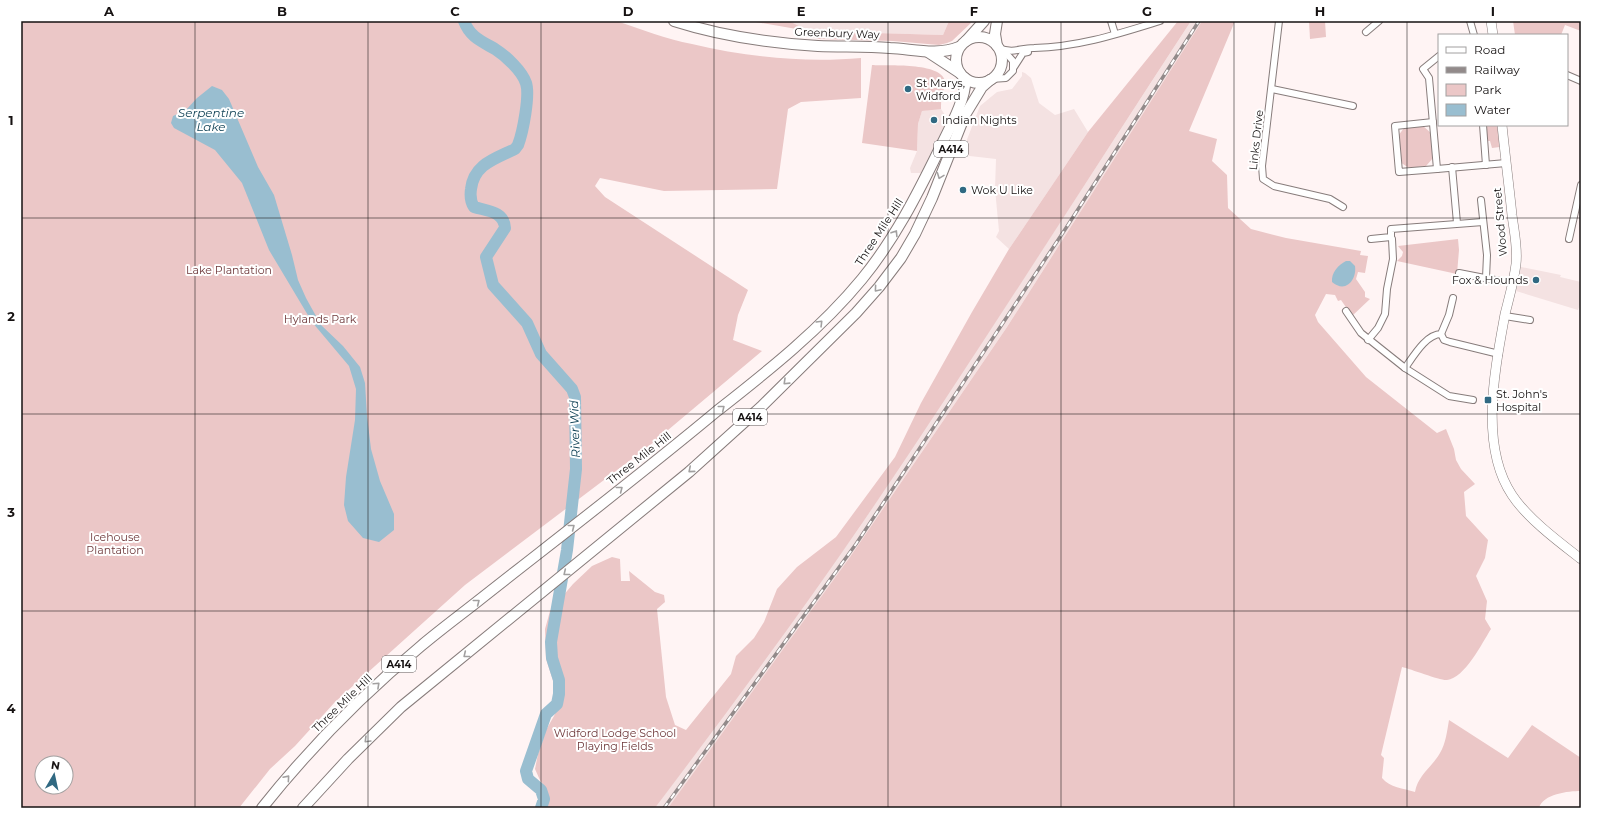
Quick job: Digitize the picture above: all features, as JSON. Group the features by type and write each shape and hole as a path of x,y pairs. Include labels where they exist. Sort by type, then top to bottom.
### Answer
{"main road":[{"name":"Greenbury Way","path":"674,21 724,34 772,42 819,46 899,48 928,52 948,51 963,44"},
{"path":"963,44 984,21"},
{"path":"998,21 995,34 1000,48"},
{"path":"1492,21 1492,34"},
{"path":"963,44 974,38 982,37 991,41 1000,48"},
{"name":"A414","path":"962,76 956,60 963,44"},
{"name":"A414","path":"303,808 348,759 401,707 689,472 836,334 879,287 915,234 932,198 965,115 982,87 998,72 1001,64 1000,48"},
{"name":"Greenbury Way","path":"928,52 962,76"},
{"path":"962,76 975,83 982,83 991,80"},
{"name":"Three Mile Hill","path":"262,808 316,745 390,673 554,540 703,424 817,327 848,296 863,279 884,250 932,165 962,98 965,88 962,76"},
{"name":"Wood Street","path":"1502,126 1516,258 1505,316 1494,390 1492,417 1494,444 1498,466 1511,494 1521,506 1558,541 1581,558"}],"street":[{"path":"1111,21 1115,34"},
{"path":"1000,48 1013,52 1084,43 1160,21"},
{"name":"Links Drive","path":"1279,21 1262,166 1263,178 1274,186 1330,199 1343,207"},
{"path":"1366,32 1379,21"},
{"path":"1470,21 1474,34"},
{"path":"1000,48 1011,57 1014,67"},
{"path":"991,80 1006,78 1011,73 1023,53 1042,48"},
{"path":"1437,169 1429,78 1423,68 1438,57"},
{"path":"1568,75 1581,81"},
{"path":"1272,89 1353,106"},
{"path":"1433,122 1395,126 1399,172 1506,163"},
{"path":"1483,126 1486,164"},
{"path":"1452,167 1457,223"},
{"path":"1569,239 1581,185"},
{"path":"1481,200 1488,255 1486,278"},
{"path":"1371,239 1391,237 1391,229 1483,222"},
{"path":"1368,340 1382,322 1385,314 1392,259 1392,239"},
{"path":"1459,273 1500,281"},
{"path":"1453,298 1449,314 1441,334 1444,340 1499,354"},
{"path":"1346,310 1356,326 1368,340 1405,368 1449,396 1473,400"},
{"path":"1505,316 1530,320"},
{"path":"1405,368 1429,338 1437,334 1441,334"}],"shaded area":[{"path":"789,21 949,21 943,35 809,31"},
{"path":"1191,21 1202,21 1007,327 926,446 850,557 675,799 668,808 655,808 859,528"},
{"path":"1022,72 1031,78 1039,103 1055,115 1074,109 1088,132 1009,249 996,237 999,231 995,189 996,159 961,155 980,106 997,92 1012,89 1022,76"},
{"path":"941,109 945,115 945,125 921,173 911,173 910,168 917,151 918,124 922,111"},
{"path":"1521,267 1561,275 1560,277 1581,282 1581,302 1578,310 1516,291"}],"green space":[{"name":"Hylands Park","path":"21,21 616,21 654,34 713,49 776,58 818,60 861,58 861,98 801,102 788,109 777,189 664,191 600,178 595,186 605,197 748,290 738,315 733,340 762,351 649,446 465,585 335,702 295,746 270,769 239,808 21,808"},
{"path":"750,21 789,21 809,31 943,35 949,21 969,21 971,23 952,41 939,45 893,41 818,39 809,36 808,31"},
{"name":"Widford Lodge School Playing Fields","path":"1178,21 1191,21 903,463 836,561 734,703 655,808 544,808 548,794 535,769 546,730 560,702 546,659 545,629 550,611 573,584 592,566 612,557 620,559 621,581 630,581 629,571 655,592 664,595 665,602 657,609 666,697 675,725 686,730 731,674 736,656 754,638 764,622 777,589 797,567 836,537 895,457 921,403 1009,249 1088,132"},
{"path":"1202,21 1235,21 1189,131 1217,139 1212,161 1227,175 1228,208 1251,229 1286,238 1361,251 1360,255 1368,256 1365,273 1358,272 1356,279 1365,292 1365,297 1370,299 1352,316 1341,300 1338,301 1335,295 1326,294 1315,315 1318,322 1366,377 1437,433 1446,429 1454,449 1456,460 1461,469 1475,484 1464,492 1466,516 1488,540 1485,558 1476,576 1487,601 1485,619 1491,629 1478,651 1466,667 1454,678 1444,680 1402,667 1381,755 1384,758 1382,778 1393,786 1415,792 1419,781 1437,758 1444,745 1449,720 1508,758 1532,725 1581,758 1581,791 1551,796 1541,803 1539,808 668,808 850,557 1007,327"},
{"path":"1309,21 1325,21 1326,37 1310,39"},
{"path":"1513,21 1581,21 1581,31 1565,25 1561,34 1515,34"},
{"path":"872,65 901,65 924,68 941,75 945,81 941,99 941,109 922,111 918,124 917,151 862,143"},
{"path":"1423,126 1431,133 1433,158 1426,166 1409,168 1400,162 1398,136 1404,128"},
{"path":"1487,126 1498,126 1500,147 1492,148 1490,141 1486,141"},
{"path":"1458,239 1459,250 1457,274 1397,261 1402,256 1403,252 1398,246"}],"water":[{"name":"Serpentine Lake","path":"212,86 222,90 229,99 258,167 274,195 298,280 306,298 321,325 343,346 360,367 365,383 371,449 380,481 394,514 394,530 379,542 363,538 348,521 344,505 346,477 355,420 356,389 349,366 312,322 269,250 242,183 215,150 174,128 171,123 173,116 186,110 197,98"},
{"path":"1346,261 1350,261 1355,266 1354,276 1350,283 1346,286 1337,285 1332,282 1334,272"}],"waterway":[{"name":"River Wid","path":"464,21 469,31 473,35 495,49 513,64 524,78 527,89 525,114 518,145 515,149 493,159 481,168 473,181 470,194 474,207 494,213 502,218 504,222 505,228 486,257 493,285 527,323 541,354 572,389 575,397 576,469 567,550 551,642 552,658 559,680 559,694 557,704 546,714 526,771 528,779 541,790 544,799 541,808"}],"railway":[{"path":"664,808 856,544 1066,228 1199,21"}],"place":[{"name":"St Marys, Widford","path":"908,89"},
{"name":"Indian Nights","path":"934,120"},
{"name":"Wok U Like","path":"963,190"},
{"name":"Fox & Hounds","path":"1536,280"},
{"name":"St. John's Hospital","path":"1488,400"}],"park label":[{"name":"Lake Plantation","path":"229,270"},
{"name":"Icehouse Plantation","path":"115,543"}]}
